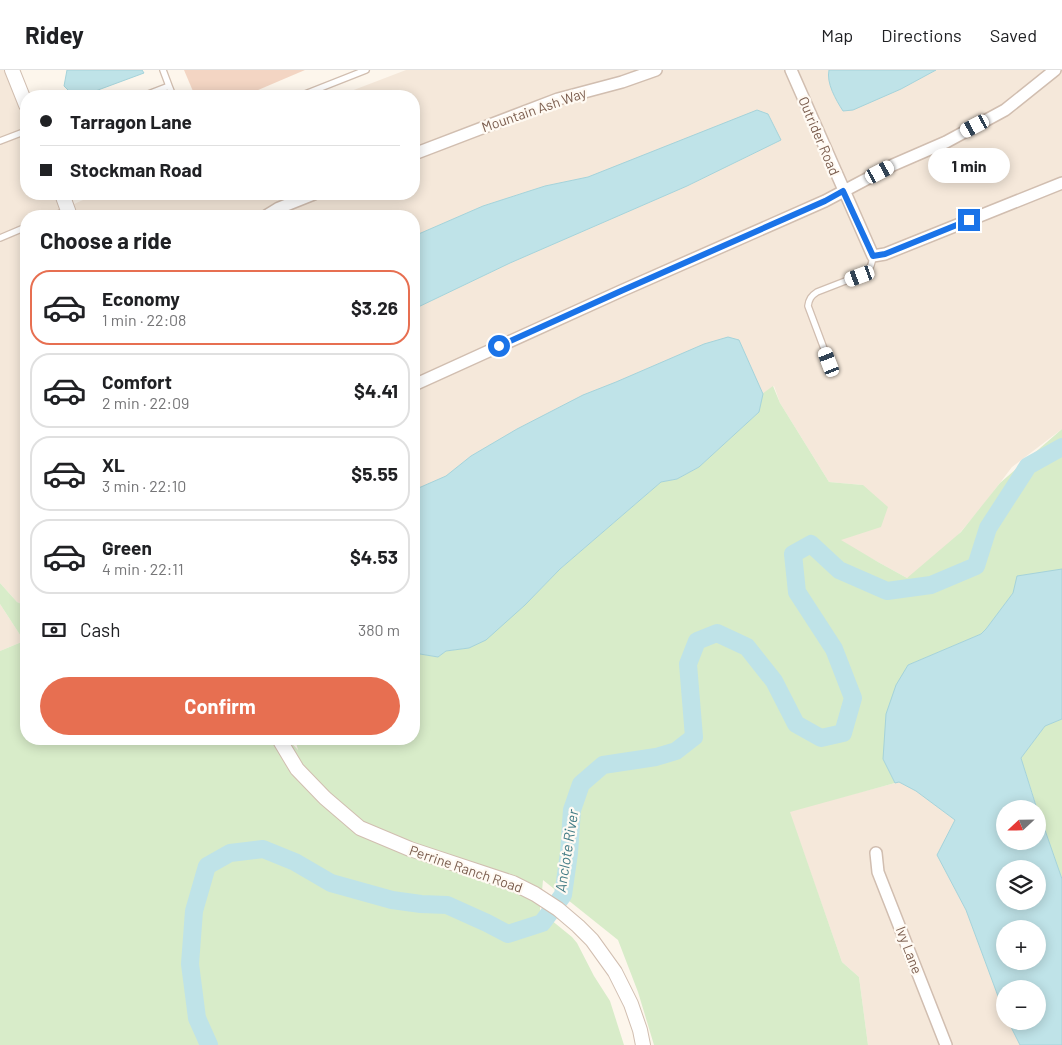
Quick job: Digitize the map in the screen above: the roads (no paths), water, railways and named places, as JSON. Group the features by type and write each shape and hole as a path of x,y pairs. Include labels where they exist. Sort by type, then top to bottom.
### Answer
{"street":[{"path":"12,70 20,90"},
{"name":"Mountain Ash Way","path":"420,152 558,99 622,82 656,70"},
{"name":"Outrider Road","path":"791,70 873,256"},
{"path":"420,382 825,201 893,165 946,142 1005,110 1055,70"},
{"path":"873,256 885,254 1062,184"},
{"path":"276,210 299,200"},
{"name":"Perrine Ranch Road","path":"283,745 297,769 360,828 410,849 513,883 558,909 592,940 615,972 631,1004 643,1045"},
{"name":"Ivy Lane","path":"876,853 878,872 946,1045"}],"lane":[{"path":"163,70 171,90"},
{"path":"315,90 366,70"},
{"path":"159,90 169,86"},
{"path":"0,141 20,133"},
{"path":"0,238 20,230"},
{"path":"829,362 808,306 809,300 817,292 866,273 872,264 873,256"}],"water":[{"path":"67,70 142,70 144,73 98,90 68,90 64,86"},
{"path":"829,70 936,70 901,89 853,110 843,111 830,86"},
{"path":"757,110 768,114 781,140 687,186 510,263 420,306 420,233 483,206 545,186 588,177"},
{"path":"728,337 739,340 763,394 759,412 699,467 677,479 661,482 560,569 525,605 486,640 469,648 446,651 438,657 420,654 420,487 446,476 471,456 517,429 583,395 704,344"},
{"path":"1062,569 1062,719 1045,726 1021,758 1034,800 996,800 996,850 1046,850 1046,833 1062,879 1062,1045 1020,1045 1012,1030 1046,1030 1046,980 996,980 996,991 966,910 937,855 955,820 916,791 899,782 895,783 883,759 886,714 896,685 908,665 981,634 1013,593 1017,576"}],"waterway":[{"name":"Anclote River","path":"209,1045 197,1018 190,964 194,911 207,866 230,853 263,849 295,862 331,883 392,900 447,905 508,934 542,923 563,895 569,853 572,810 581,784 603,765 656,757 676,751 694,737 688,664 697,641 717,633 747,647 774,681 796,724 821,738 843,733 853,698 834,649 797,592 793,554 811,544 839,570 887,591 931,585 976,566 988,528 1028,466 1062,447"}]}
